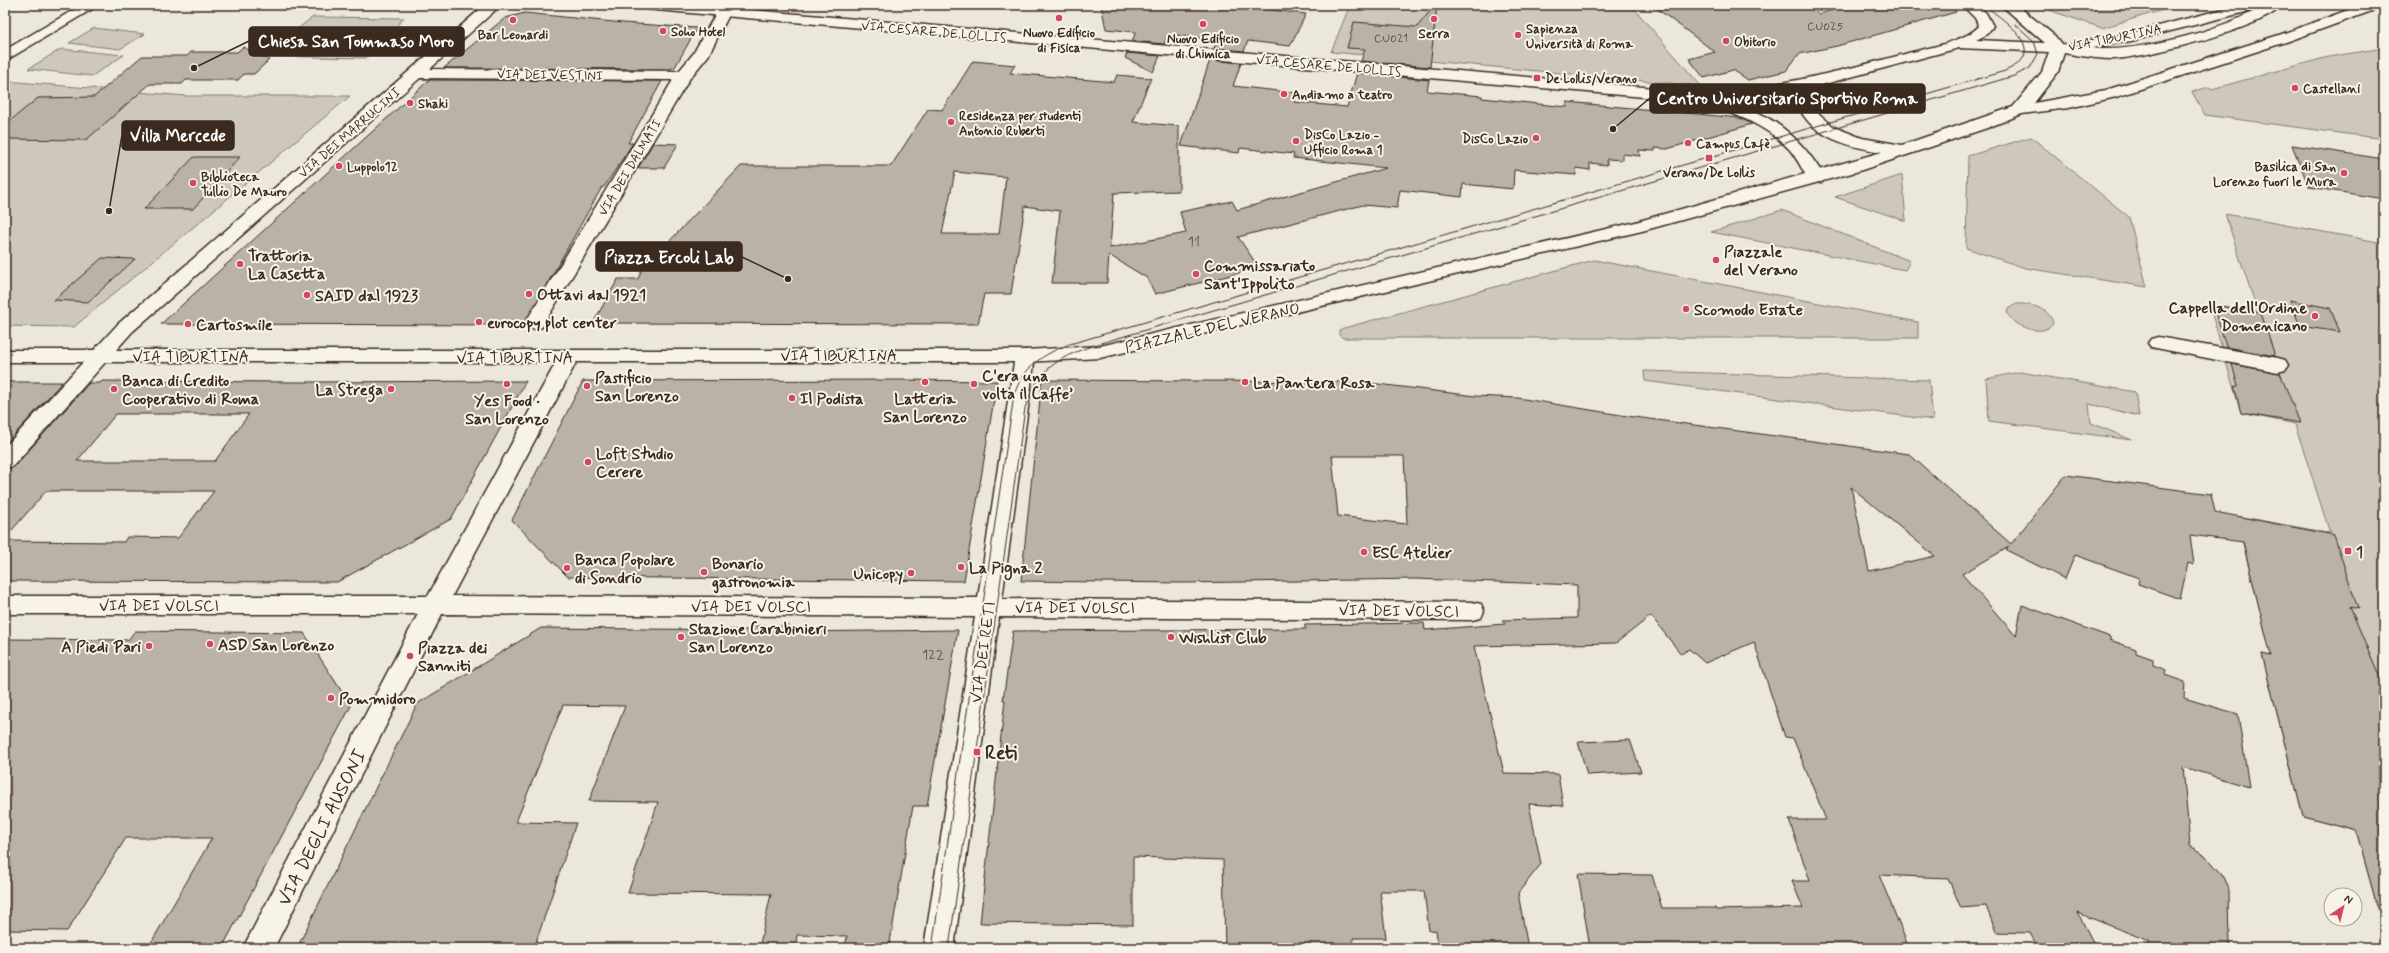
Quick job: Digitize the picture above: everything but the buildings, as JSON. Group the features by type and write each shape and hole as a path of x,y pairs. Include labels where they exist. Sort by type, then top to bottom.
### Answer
{"main road":[{"path":"5,56 92,5"},
{"name":"VIA DEI MARRUCINI","path":"5,461 98,356 143,312 494,5"},
{"name":"VIA CESARE DE LOLLIS","path":"645,5 1701,98"},
{"path":"1701,98 1741,95 1816,82 1958,44 1981,32 1985,28 1984,22 1969,5"},
{"name":"VIA TIBURTINA","path":"2056,48 2131,37 2256,5"},
{"name":"VIA TIBURTINA","path":"2056,48 2102,54 2135,52 2232,26 2251,19 2275,5"},
{"path":"2019,110 2069,103 2110,94 2284,38 2374,5"},
{"path":"2010,6 2045,34 2056,48"},
{"name":"VIA DEI DALMATI","path":"535,323 683,76 700,56 723,13"},
{"path":"5,44 23,46"},
{"path":"1958,44 2056,48"},
{"name":"PIAZZALE DEL VERANO","path":"1025,356 1100,352 1636,227 1816,178 1907,150 2019,110 2036,92 2050,72 2056,57 2056,48"},
{"name":"VIA DEI VESTINI","path":"416,73 683,76"},
{"name":"PIAZZALE DEL VERANO","path":"1816,82 1806,92 1803,98 1811,116 1820,125 1857,142 1907,150"},
{"path":"1701,98 1750,116 1780,132 1800,152 1816,178"},
{"path":"2158,343 2278,365"},
{"name":"VIA TIBURTINA","path":"5,356 1025,356"},
{"name":"VIA DEI RETI","path":"939,948 1025,356"},
{"path":"434,606 569,357"},
{"name":"VIA DEI VOLSCI","path":"5,605 558,605 1472,611"},
{"name":"VIA DEGLI AUSONI","path":"258,948 384,706 434,606"}],"shaded area":[{"path":"1350,5 1631,5 1701,86 1331,52"},
{"path":"2034,5 2180,5 2102,28"},
{"path":"313,17 404,18 366,58 262,56"},
{"path":"94,28 145,34 120,49 69,43"},
{"path":"2384,48 2384,139 2205,115 2192,92 2209,87 2212,89 2328,57"},
{"path":"61,49 124,55 92,76 28,69"},
{"path":"5,81 186,96 350,96 74,327 5,326"},
{"path":"2031,137 2129,217 2147,287 2025,268 1966,248 1968,156"},
{"path":"1902,175 1906,221 1835,197"},
{"path":"1782,210 1910,261 1905,270 1711,232"},
{"path":"2225,214 2384,243 2384,931 2356,830 2303,816 2262,654 2279,658 2267,639 2236,516 2330,533 2295,424 2241,413 2209,304 2258,312"},
{"path":"1594,260 1918,322 1918,338 1343,338 1339,335 1339,330 1344,328"},
{"path":"2016,304 2027,304 2044,310 2048,314 2053,324 2042,330 2028,329 2021,326 2010,318 2007,313 2008,309"},
{"path":"1644,371 1929,380 1933,420 1645,381"},
{"path":"2020,372 2135,392 2139,416 2089,404 2091,423 2132,440 1989,421 1986,379"}],"tram line":[{"path":"932,948 1014,395 1023,377 1035,363 1051,352 1070,344 2005,71 2019,63 2024,55 2025,47 2015,31 1984,5"},
{"path":"949,948 1025,408 1037,382 1053,365 1063,358 1101,343 2014,76 2030,68 2038,54 2034,41 2015,24"}],"place":[{"name":"Nuovo Edificio di Fisica","path":"1059,18"},
{"name":"Serra","path":"1434,19"},
{"name":"Bar Leonardi","path":"513,20"},
{"name":"Nuovo Edificio di Chimica","path":"1203,24"},
{"name":"Soho Hotel","path":"663,31"},
{"name":"Sapienza Università di Roma","path":"1518,35"},
{"name":"Obitorio","path":"1726,41"},
{"name":"Chiesa San Tommaso Moro","path":"194,68"},
{"name":"De Lollis/Verano","path":"1537,78"},
{"name":"Castellani","path":"2295,88"},
{"name":"Andiamo a teatro","path":"1284,94"},
{"name":"Shaki","path":"410,103"},
{"name":"Residenza per studenti Antonio Ruberti","path":"951,122"},
{"name":"Centro Universitario Sportivo Roma","path":"1613,129"},
{"name":"DisCo Lazio","path":"1536,138"},
{"name":"DisCo Lazio - Ufficio Roma 1","path":"1296,141"},
{"name":"Campus Cafè","path":"1688,143"},
{"name":"Verano/De Lollis","path":"1709,158"},
{"name":"Luppolo12","path":"339,166"},
{"name":"Basilica di San Lorenzo fuori le Mura","path":"2344,173"},
{"name":"Biblioteca Tullio De Mauro","path":"193,183"},
{"name":"Villa Mercede","path":"109,211"},
{"name":"Piazzale del Verano","path":"1716,260"},
{"name":"Trattoria La Casetta","path":"240,264"},
{"name":"Commissariato Sant'Ippolito","path":"1196,274"},
{"name":"Piazza Ercoli Lab","path":"788,279"},
{"name":"Ottavi dal 1921","path":"529,294"},
{"name":"SAID dal 1923","path":"307,295"},
{"name":"Scomodo Estate","path":"1686,309"},
{"name":"Cappella dell'Ordine Domenicano","path":"2315,316"},
{"name":"eurocopy plot center","path":"479,322"},
{"name":"Cartosmile","path":"188,324"},
{"name":"Latteria San Lorenzo","path":"925,382"},
{"name":"La Pantera Rosa","path":"1245,382"},
{"name":"Yes Food · San Lorenzo","path":"507,384"},
{"name":"C'era una volta il Caffe’","path":"974,384"},
{"name":"Pastificio San Lorenzo","path":"587,386"},
{"name":"Banca di Credito Cooperativo di Roma","path":"114,389"},
{"name":"La Strega","path":"391,389"},
{"name":"Il Podista","path":"792,398"},
{"name":"Loft Studio Cerere","path":"588,462"},
{"name":"1","path":"2348,551"},
{"name":"ESC Atelier","path":"1364,552"},
{"name":"La Pigna 2","path":"961,567"},
{"name":"Banca Popolare di Sondrio","path":"567,568"},
{"name":"Bonario gastronomia","path":"704,572"},
{"name":"Unicopy","path":"911,573"},
{"name":"Stazione Carabinieri San Lorenzo","path":"681,637"},
{"name":"Wishlist Club","path":"1171,637"},
{"name":"ASD San Lorenzo","path":"210,644"},
{"name":"A Piedi Pari","path":"149,646"},
{"name":"Piazza dei Sanniti","path":"410,656"},
{"name":"Pommidoro","path":"331,698"},
{"name":"Reti","path":"977,752"}]}
